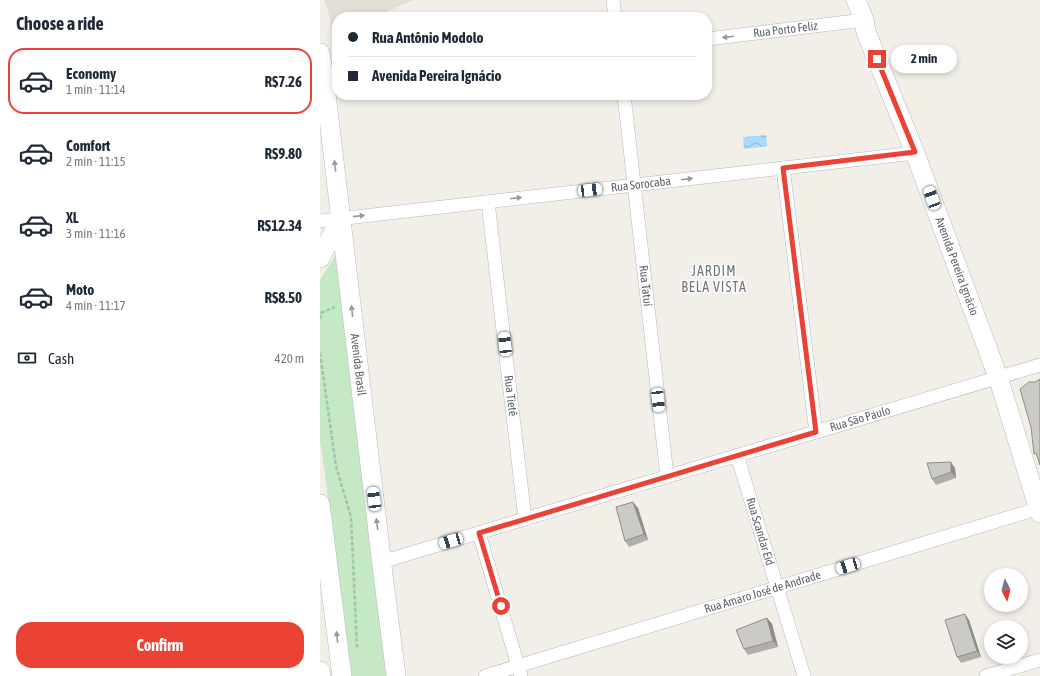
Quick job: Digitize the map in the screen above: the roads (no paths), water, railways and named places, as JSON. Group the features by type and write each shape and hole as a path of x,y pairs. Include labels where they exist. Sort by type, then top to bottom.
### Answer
{"street":[{"path":"613,0 614,12"},
{"name":"Avenida Pereira Ignácio","path":"856,0 864,20 866,32 915,152 998,377 1040,510"},
{"name":"Rua Porto Feliz","path":"712,38 864,20"},
{"name":"Avenida Brasil","path":"320,52 330,76 341,218 381,562 396,676"},
{"name":"Rua Tatuí","path":"625,100 667,476"},
{"name":"Rua Sorocaba","path":"320,221 915,152"},
{"path":"783,168 816,432"},
{"name":"Rua Tietê","path":"488,202 525,519"},
{"path":"320,258 341,218"},
{"name":"Rua São Paulo","path":"381,562 1040,365"},
{"name":"Rua Scandar Eid","path":"737,455 804,676"},
{"path":"320,504 342,676"},
{"name":"Rua Amaro José de Andrade","path":"485,676 520,671 777,588 1040,510"},
{"path":"479,533 520,671"},
{"path":"986,676 1040,660"},
{"path":"320,671 321,676"}],"water":[{"path":"766,135 767,146 744,149 743,137"}],"district":[{"name":"JARDIM BELA VISTA","path":"714,280"}]}
